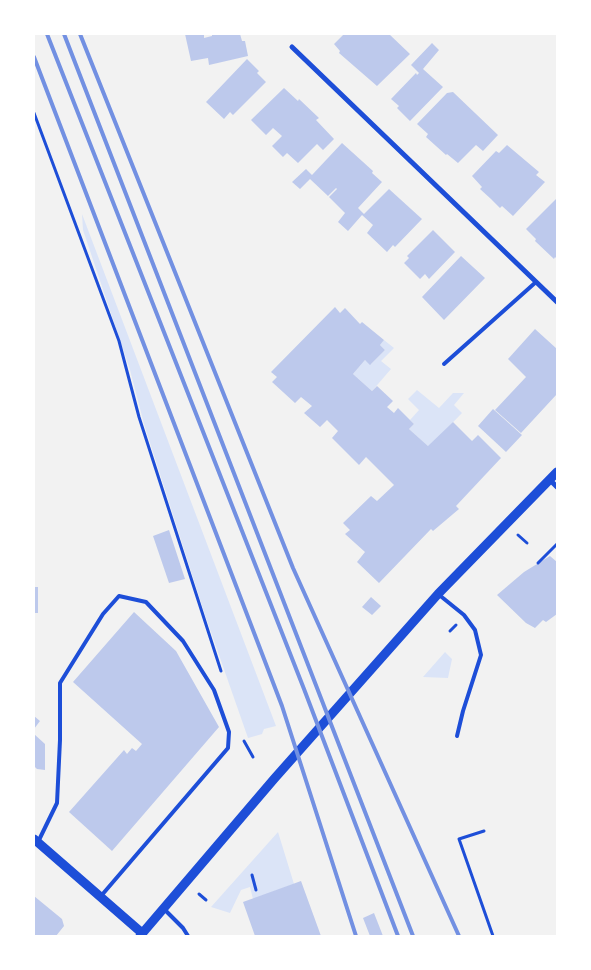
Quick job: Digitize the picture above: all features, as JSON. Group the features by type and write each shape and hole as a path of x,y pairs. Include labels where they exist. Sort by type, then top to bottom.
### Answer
{"street":[{"path":"292,47 557,302"},
{"path":"36,841 101,896 141,935 274,779 438,594 557,472"},
{"path":"550,480 557,487"}],"lane":[{"path":"444,364 536,282"},
{"path":"438,594 470,623 475,630 482,654 463,711 457,736"},
{"path":"36,841 57,803 60,684 103,614 119,596 146,602 183,640 214,690 229,732 228,748 101,896"},
{"path":"164,909 184,928 188,936"}],"path":[{"path":"34,113 118,341 139,416 222,673"},
{"path":"538,563 557,544"},
{"path":"243,740 252,757"},
{"path":"484,831 459,839 493,936"},
{"path":"252,875 256,890"}],"shaded area":[{"path":"82,214 276,726 264,729 262,734 248,738 205,615 144,424 130,370 83,230"},
{"path":"384,340 394,348 381,361 391,369 372,391 353,374 365,360 371,364 385,350 380,345"},
{"path":"417,390 439,408 453,393 464,393 454,405 462,413 429,447 409,429 414,424 410,420 419,410 408,399"},
{"path":"445,652 452,659 448,678 423,677"},
{"path":"278,832 294,884 253,899 250,887 241,890 230,913 211,907"}],"building":[{"path":"185,34 204,34 204,38 212,36 212,34 240,34 242,41 245,41 248,56 209,65 208,58 191,61"},
{"path":"344,34 389,34 410,54 377,86 339,53 340,51 334,44"},
{"path":"432,43 439,50 423,69 443,87 410,121 391,99 416,73 417,75 419,73 411,65"},
{"path":"247,59 259,71 257,73 266,82 233,115 230,112 224,119 206,102"},
{"path":"284,88 319,118 316,120 334,139 323,150 317,144 298,163 287,153 283,157 272,146 282,136 273,128 266,135 251,120"},
{"path":"453,92 498,135 483,151 476,145 458,163 426,137 428,134 417,124 447,93"},
{"path":"342,143 373,171 372,173 382,182 358,208 364,214 389,189 422,219 395,247 393,245 387,252 367,233 373,225 362,215 348,231 338,222 345,213 329,197 336,188 328,196 310,179 300,189 292,182 306,169 312,175"},
{"path":"507,145 539,172 536,175 545,182 513,216 502,206 500,208 480,189 482,187 472,176 496,151 499,153"},
{"path":"557,198 557,259 555,257 554,259 535,241 536,239 526,229"},
{"path":"433,230 455,252 429,279 425,274 420,279 404,263 409,258 407,256"},
{"path":"461,256 485,278 444,320 422,297"},
{"path":"335,307 340,313 345,308 360,324 362,322 384,340 380,345 385,350 370,365 365,360 353,374 372,391 377,386 393,401 387,407 394,413 398,408 414,424 409,429 428,446 453,422 472,441 478,435 501,458 456,506 459,509 433,531 431,529 379,583 357,562 365,552 345,534 350,530 343,523 371,496 377,501 394,485 366,457 359,465 332,438 338,431 327,420 320,427 304,413 312,406 301,397 295,403 272,382 277,377 271,372"},
{"path":"535,329 557,349 557,394 521,433 495,410 526,377 508,359"},
{"path":"493,409 522,435 506,452 478,426"},
{"path":"169,530 185,579 169,583 153,536"},
{"path":"550,556 557,562 557,614 546,622 543,620 535,628 526,623 497,595 524,572"},
{"path":"34,587 38,587 38,613 34,613"},
{"path":"371,597 381,606 372,615 362,607"},
{"path":"134,612 176,651 219,727 112,851 69,812 124,750 127,754 132,748 136,751 142,744 73,682"},
{"path":"34,716 40,721 34,729"},
{"path":"34,734 45,744 45,770 37,769 34,766"},
{"path":"301,881 321,936 255,936 243,902"},
{"path":"34,896 62,919 64,926 56,936 34,936"},
{"path":"374,913 383,936 370,936 363,918"}],"railway":[{"path":"47,34 304,689 398,936"},
{"path":"64,34 413,936"},
{"path":"80,34 293,568 459,936"},
{"path":"34,57 282,706 356,936"}]}
